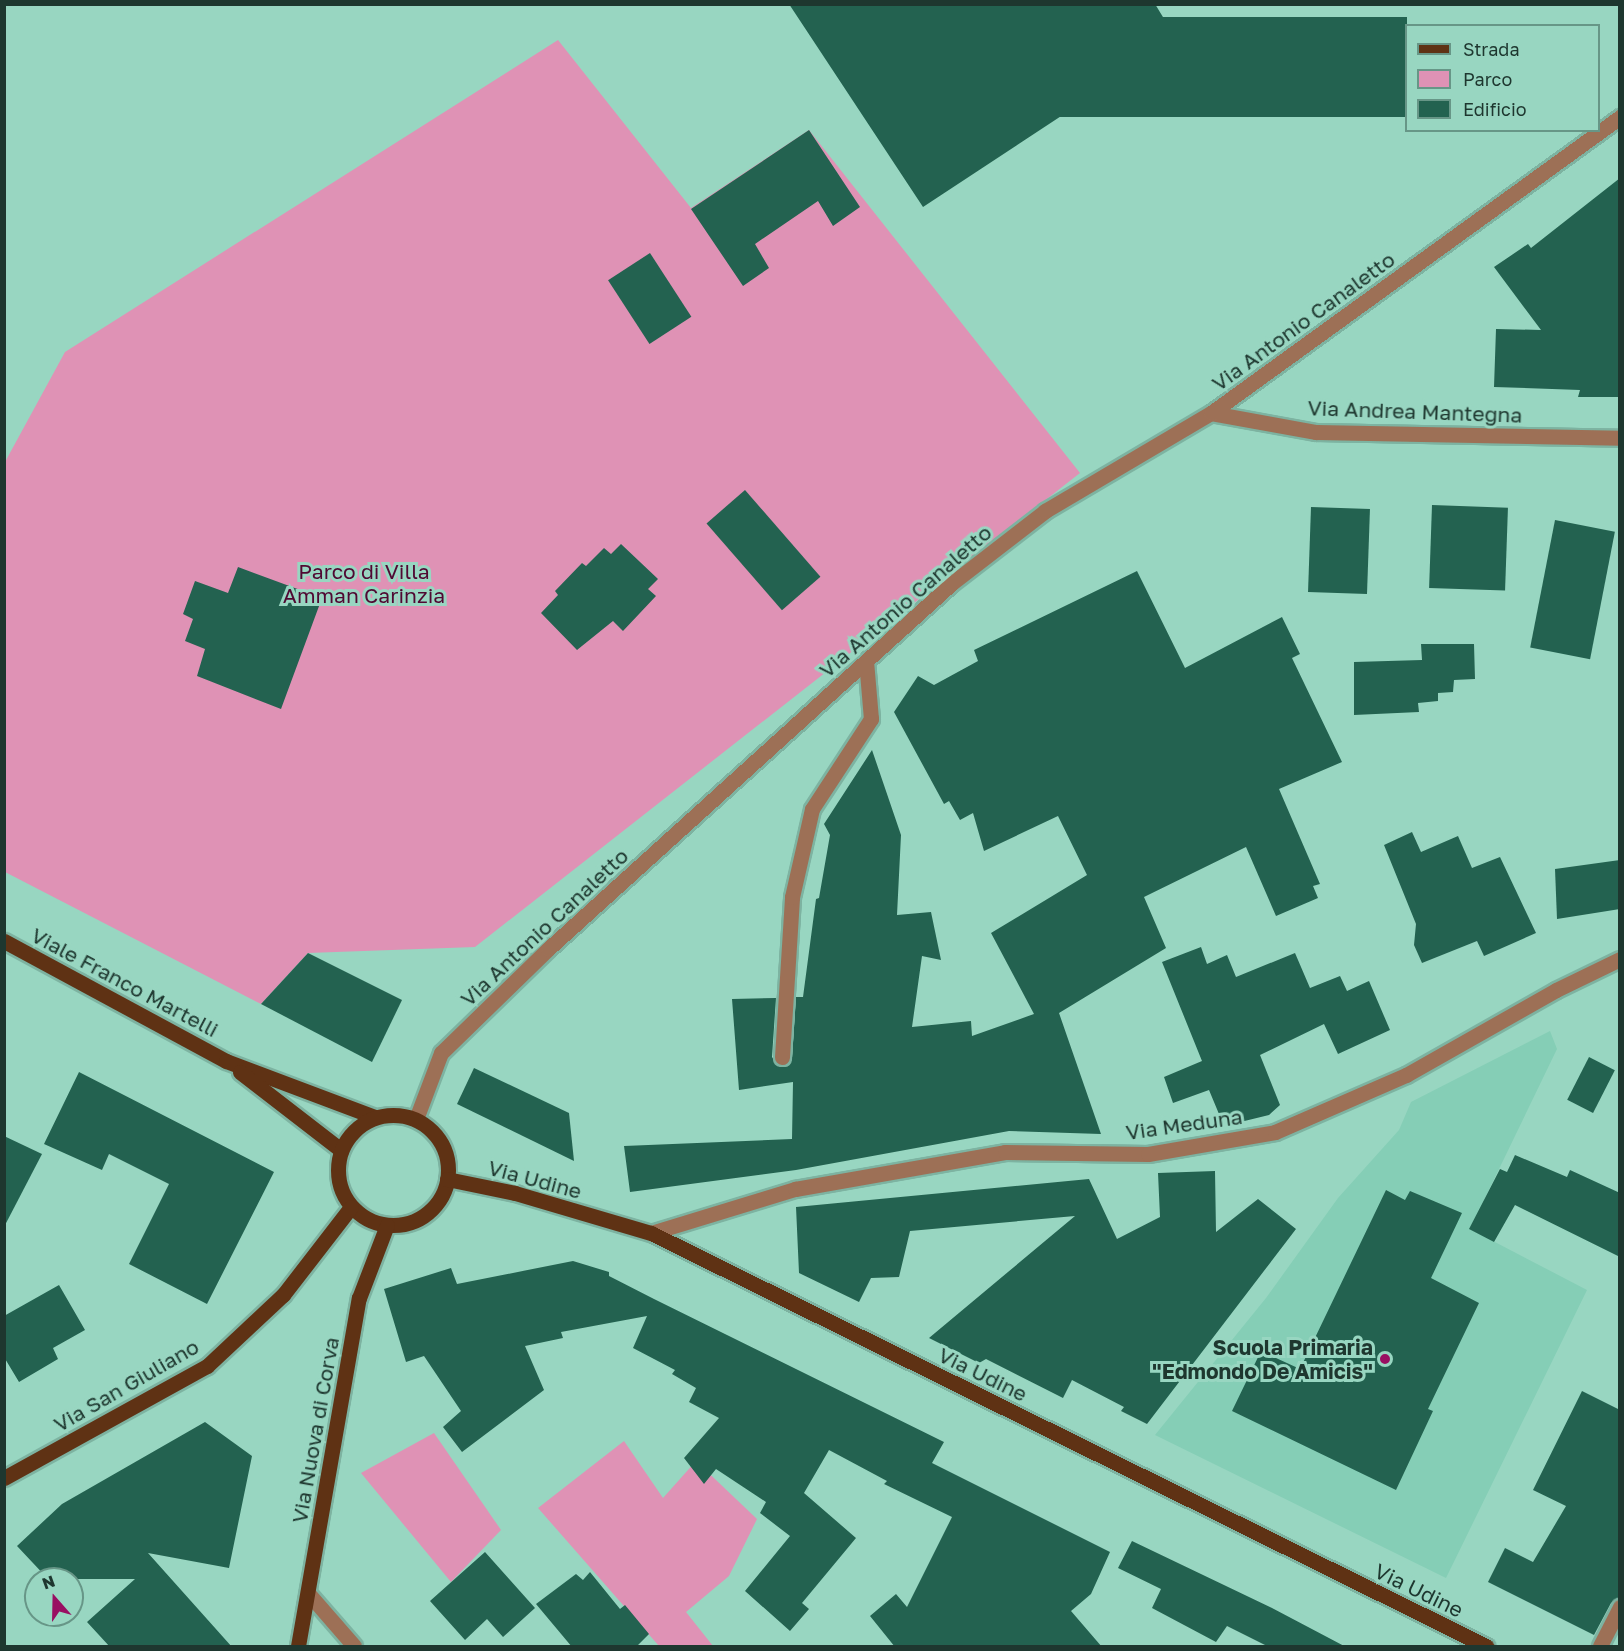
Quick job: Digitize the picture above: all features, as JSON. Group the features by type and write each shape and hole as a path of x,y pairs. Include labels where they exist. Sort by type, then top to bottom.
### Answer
{"main road":[{"name":"Viale Franco Martelli","path":"4,941 226,1061 375,1117"},
{"name":"Viale Franco Martelli","path":"226,1061 341,1150"},
{"path":"398,1115 416,1119 441,1142 448,1164 447,1179 429,1211 413,1221 387,1225 371,1221 351,1207 338,1176 341,1150 360,1125 375,1117 398,1115"},
{"name":"Via Udine","path":"447,1179 515,1193 651,1233 1486,1647"},
{"name":"Via San Giuliano","path":"4,1478 207,1366 283,1295 351,1207"},
{"name":"Via Nuova di Corva","path":"298,1647 359,1298 387,1225"}],"street":[{"name":"Via Antonio Canaletto","path":"1600,131 1620,117"},
{"name":"Via Antonio Canaletto","path":"416,1119 441,1053 548,949 952,583 1045,511 1211,413 1599,132"},
{"name":"Via Andrea Mantegna","path":"1211,413 1316,432 1620,438"},
{"path":"782,1057 792,897 812,809 871,719 866,661"},
{"name":"Via Meduna","path":"651,1233 795,1188 1005,1152 1148,1154 1275,1132 1406,1075 1620,959"},
{"path":"308,1593 354,1647"},
{"path":"1600,1647 1620,1607"}],"shaded area":[{"name":"Scuola Primaria \"Edmondo De Amicis\"","path":"1550,1031 1557,1049 1470,1229 1587,1290 1446,1578 1155,1435 1266,1298 1338,1198 1399,1130 1411,1102"}],"green space":[{"name":"Parco di Villa Amman Carinzia","path":"558,40 691,208 809,130 1080,473 475,947 308,953 261,1004 5,872 5,462 65,352"},
{"path":"434,1433 501,1530 451,1582 361,1473"},
{"path":"624,1441 663,1498 696,1461 757,1519 729,1576 686,1612 713,1646 659,1646 538,1508"}],"building":[{"path":"789,4 1155,4 1166,22 1150,36 1160,51 923,207"},
{"path":"897,17 1407,17 1407,24 1405,24 1405,117 897,117"},
{"path":"809,130 860,207 833,226 818,201 755,244 769,268 743,286 691,209"},
{"path":"1620,178 1620,397 1578,397 1580,390 1494,387 1496,329 1541,330 1494,267 1528,244 1531,248"},
{"path":"650,253 691,317 649,344 608,280"},
{"path":"745,490 820,577 782,610 707,523"},
{"path":"1432,505 1508,508 1505,591 1429,588"},
{"path":"1311,507 1370,509 1367,594 1308,592"},
{"path":"1555,520 1615,532 1590,659 1530,648"},
{"path":"621,544 658,579 648,589 656,596 623,631 613,621 577,650 541,613 558,595 555,591 582,563 586,566 604,548 611,554"},
{"path":"238,567 322,598 281,709 197,676 205,649 185,641 193,619 183,614 195,581 228,593"},
{"path":"1137,571 1185,668 1282,617 1300,654 1292,658 1342,762 1279,789 1320,884 1313,886 1318,898 1276,916 1246,847 1144,897 1166,948 1059,1013 1101,1134 1009,1131 796,1170 630,1192 624,1146 792,1139 793,1082 739,1090 732,999 776,998 772,1057 777,1065 787,1065 792,1058 796,997 803,997 816,899 819,898 830,835 824,824 872,750 901,835 897,915 931,912 941,960 922,956 912,1027 971,1021 972,1036 1034,1014 991,933 1087,875 1058,816 984,851 973,813 960,820 949,801 944,804 894,712 918,676 934,685 978,661 974,650"},
{"path":"1421,644 1474,644 1475,679 1454,680 1453,692 1438,693 1438,701 1418,703 1419,712 1354,715 1354,662 1422,660"},
{"path":"1412,832 1421,852 1458,836 1472,868 1500,857 1536,933 1484,956 1477,941 1422,963 1414,945 1416,924 1384,845"},
{"path":"1620,860 1620,909 1557,919 1555,869"},
{"path":"1201,947 1207,964 1227,955 1236,977 1295,953 1310,988 1340,976 1347,991 1369,981 1390,1030 1338,1054 1324,1024 1260,1055 1280,1105 1269,1115 1224,1126 1209,1090 1173,1103 1164,1077 1202,1061 1162,962"},
{"path":"308,953 402,1000 372,1062 261,1004"},
{"path":"1589,1057 1615,1070 1593,1113 1567,1100"},
{"path":"474,1068 569,1113 574,1161 457,1104"},
{"path":"79,1072 274,1172 207,1304 129,1264 169,1184 109,1154 102,1170 44,1144"},
{"path":"4,1136 42,1154 4,1227"},
{"path":"1515,1155 1567,1177 1570,1170 1620,1193 1620,1257 1515,1205 1494,1242 1469,1229 1500,1169 1507,1172"},
{"path":"1215,1171 1216,1232 1258,1199 1296,1229 1147,1424 1121,1411 1124,1407 1072,1380 1063,1398 986,1359 979,1363 929,1338 1075,1216 910,1231 899,1277 871,1278 859,1302 799,1273 796,1207 1089,1179 1117,1239 1160,1217 1158,1173"},
{"path":"1386,1190 1405,1200 1410,1191 1462,1213 1431,1278 1479,1303 1428,1409 1433,1411 1396,1490 1232,1411 1261,1351 1300,1369"},
{"path":"573,1261 609,1272 609,1276 654,1299 944,1442 932,1463 1110,1552 1091,1594 1071,1611 1102,1647 895,1647 870,1616 896,1594 907,1607 952,1517 884,1484 887,1481 829,1450 804,1493 856,1538 802,1603 809,1609 790,1631 745,1591 790,1536 760,1513 766,1502 716,1469 704,1484 684,1458 719,1418 689,1402 696,1388 672,1374 675,1370 633,1348 647,1316 561,1332 563,1338 525,1346 544,1390 462,1452 443,1427 461,1411 424,1356 406,1362 384,1289 451,1268 457,1284"},
{"path":"59,1285 85,1330 53,1348 58,1359 19,1382 4,1357 4,1316"},
{"path":"1582,1391 1620,1410 1620,1597 1611,1603 1594,1635 1488,1582 1505,1548 1533,1562 1566,1506 1533,1490"},
{"path":"205,1422 252,1456 229,1568 148,1553 232,1647 110,1647 87,1622 135,1579 84,1579 84,1567 37,1567 17,1546 62,1504"},
{"path":"1132,1541 1272,1608 1346,1647 1269,1647 1227,1626 1216,1642 1152,1608 1161,1589 1118,1568"},
{"path":"485,1552 535,1608 503,1637 487,1619 465,1640 430,1601"},
{"path":"590,1572 620,1609 625,1605 649,1634 636,1647 572,1647 536,1604 576,1574 583,1580"}],"place":[{"name":"Scuola Primaria \"Edmondo De Amicis\"","path":"1385,1359"}]}
